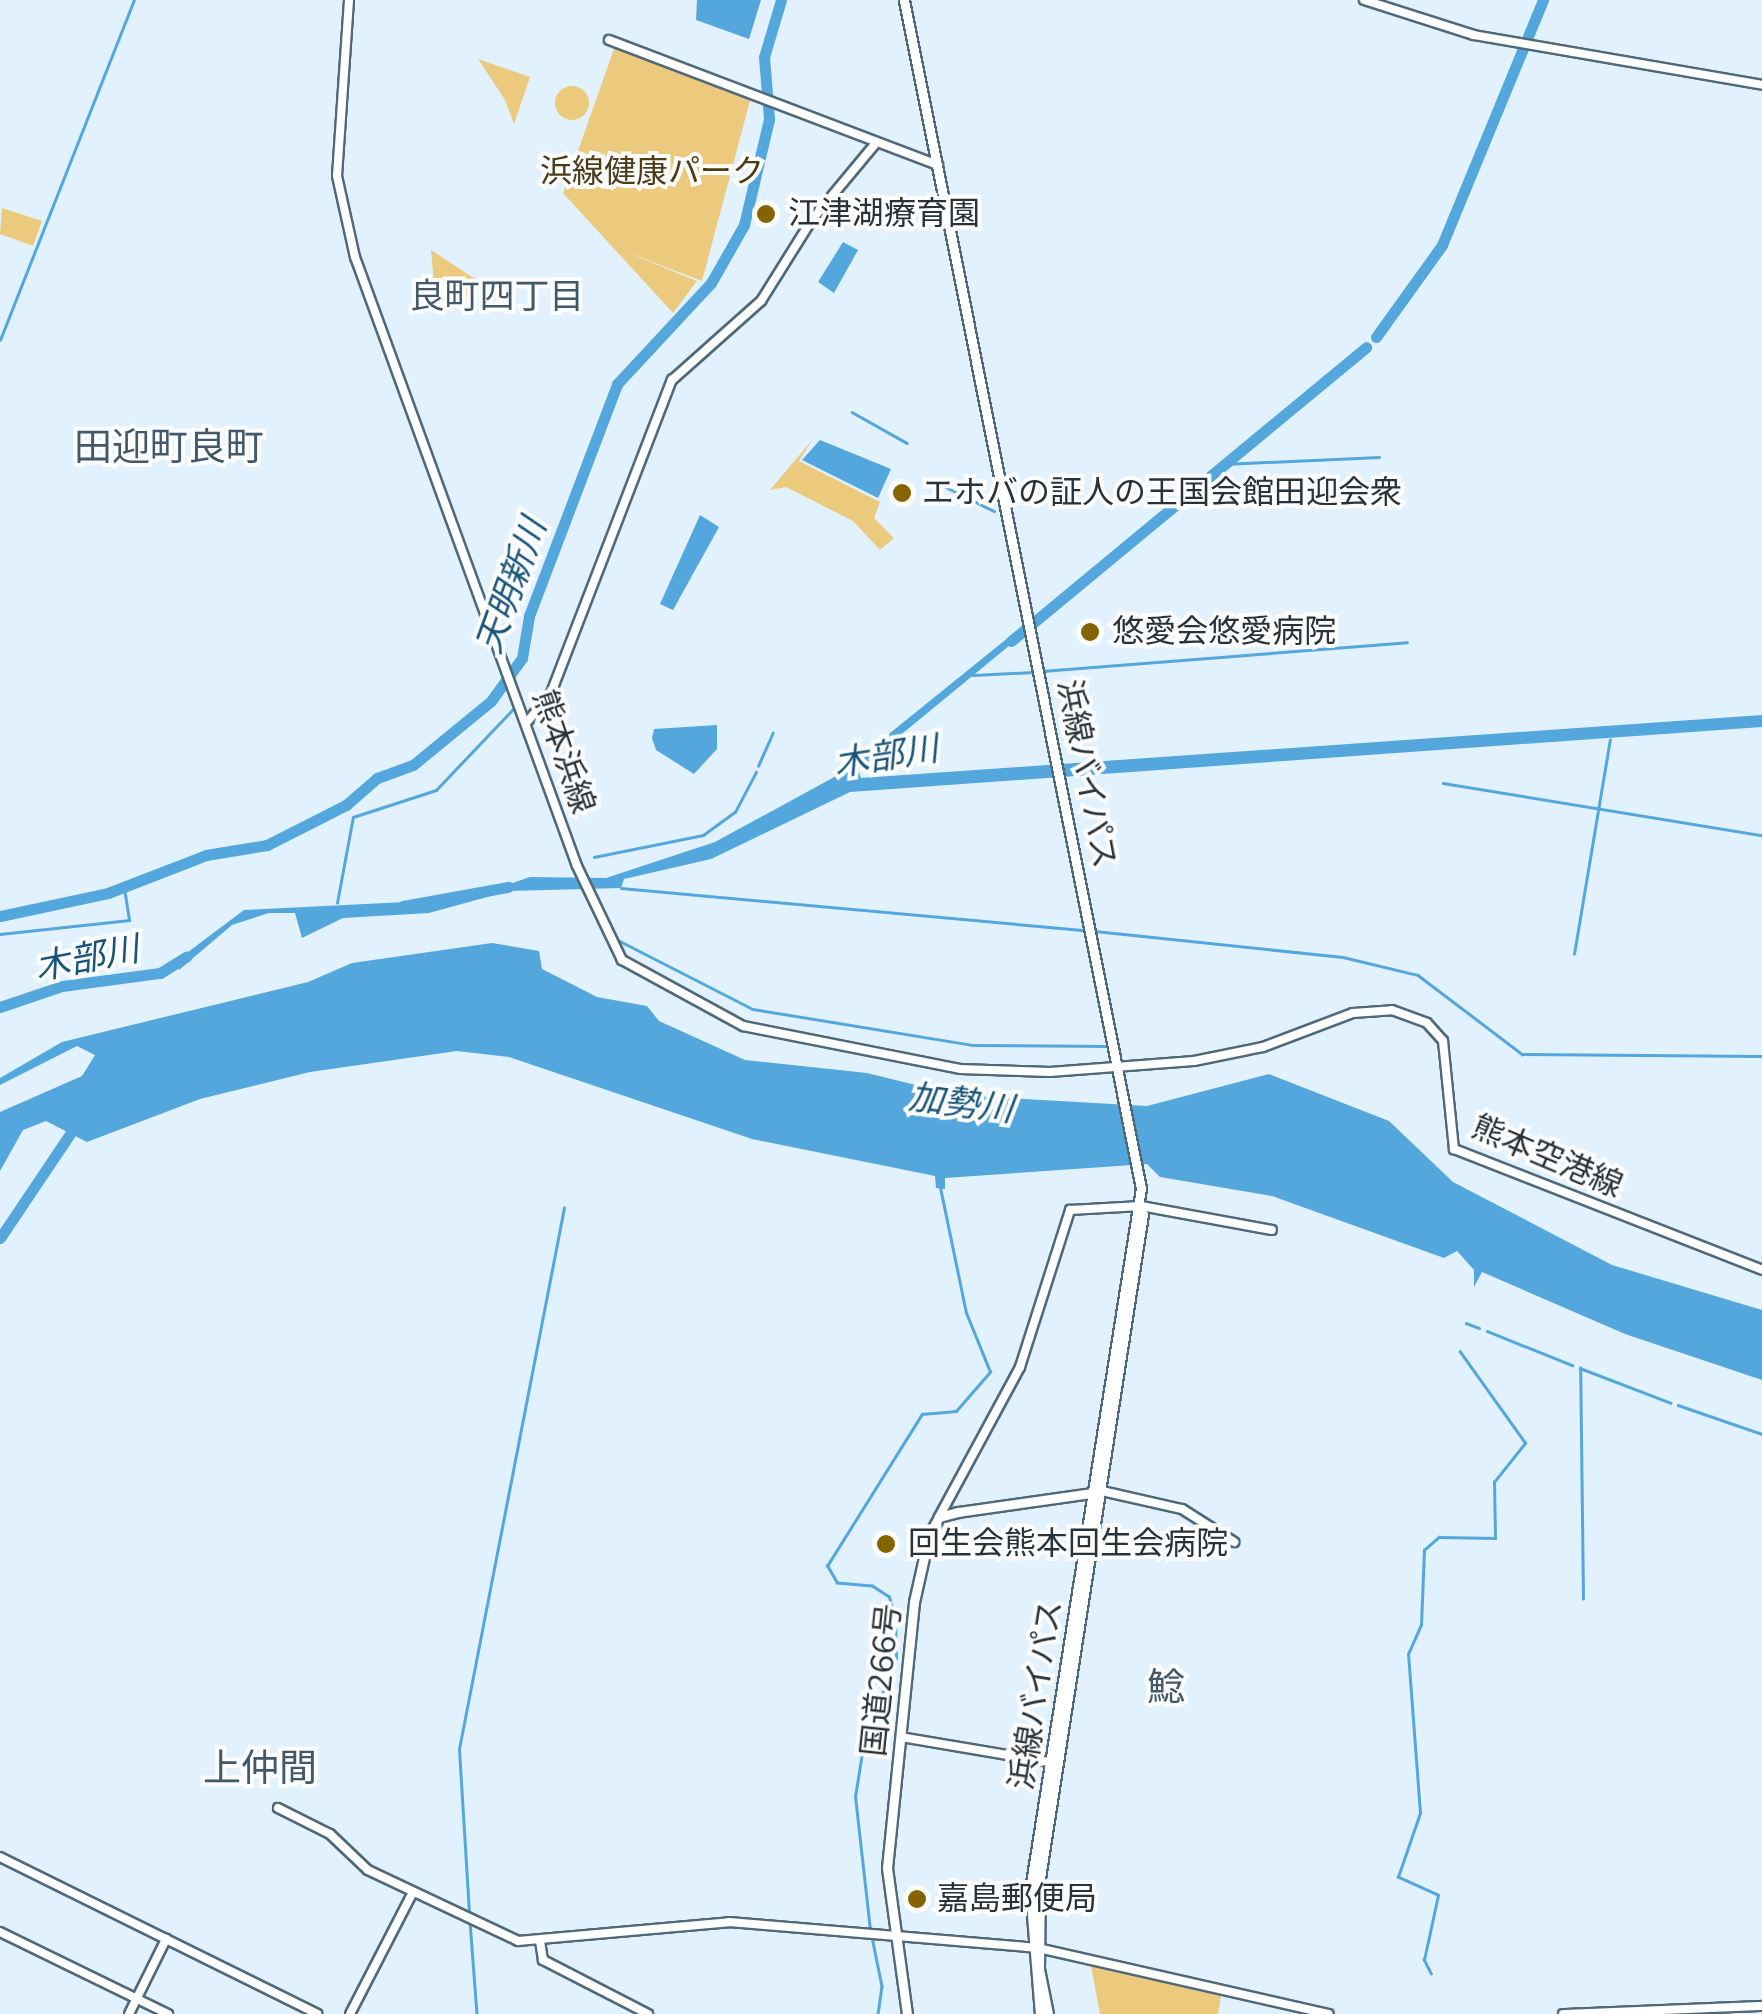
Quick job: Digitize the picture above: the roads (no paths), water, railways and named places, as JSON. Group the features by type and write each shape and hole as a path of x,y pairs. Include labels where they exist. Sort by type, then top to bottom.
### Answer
{"highway":[{"name":"浜線バイパス","path":"904,0 1119,1069 1141,1213 1055,1763 1030,1890 1040,2014"},
{"path":"938,1518 1099,1492"},
{"name":"国道266号","path":"907,2014 899,1938 886,1882 921,1559 938,1518"},
{"name":"浜線バイパス","path":"1033,1948 1048,2014"}],"street":[{"name":"熊本浜線","path":"349,0 337,140 342,202 377,327 527,722 577,866 622,960 743,1026 960,1069 1119,1069"},
{"path":"1364,0 1526,45 1762,85"},
{"path":"609,40 938,165"},
{"path":"527,722 551,693 672,380 761,300 811,221 876,143"},
{"name":"熊本空港線","path":"1119,1069 1245,1052 1377,1009 1409,1015 1427,1023 1448,1051 1454,1149 1762,1270"},
{"path":"938,1518 1020,1366 1067,1214 1141,1213 1272,1230"},
{"path":"1099,1492 1182,1509 1234,1542"},
{"path":"901,1737 1055,1763"},
{"path":"278,1808 413,1892 498,1934 540,1941 710,1922 1033,1948 1330,2014"},
{"path":"0,1871 3,1859 318,2014"},
{"path":"350,2014 413,1892"},
{"path":"0,1932 168,2014"},
{"path":"129,2014 166,1940"},
{"path":"540,1941 543,1960 648,2014"},
{"path":"1563,2014 1762,2006"}],"water":[{"path":"697,0 761,0 749,39 696,20"},
{"path":"843,242 858,250 834,293 818,282"},
{"path":"820,440 891,469 878,498 802,460"},
{"path":"700,515 719,527 673,610 660,604"},
{"path":"1019,629 1021,636 858,770 861,778 1762,715 1762,727 850,792 711,859 624,879 621,888 509,891 429,913 343,918 302,938 295,913 269,913 232,925 179,970 176,961 244,910 466,899 530,877 606,878 715,842 838,775"},
{"path":"717,725 717,749 694,774 656,750 652,738 654,729"},
{"path":"492,943 539,951 542,969 597,997 647,1006 659,1021 745,1060 867,1073 956,1095 1147,1106 1269,1074 1389,1121 1453,1182 1612,1265 1762,1310 1762,1380 1625,1334 1482,1272 1474,1287 1474,1270 1457,1251 1444,1258 1272,1196 1160,1177 1147,1164 945,1178 945,1189 936,1188 935,1176 752,1139 509,1057 457,1051 310,1072 200,1099 87,1142 46,1121 23,1130 0,1171 0,1112 82,1076 95,1055 77,1046 0,1085 0,1078 62,1042 308,982 352,963"}],"waterway":[{"path":"0,340 134,0"},
{"name":"天明新川","path":"0,916 108,893 206,855 267,845 346,805 377,778 413,765 491,701 522,658 529,616 617,384 711,283 744,225 769,119 764,57 781,0"},
{"path":"1376,337 1442,245 1543,0"},
{"path":"1011,641 1366,347"},
{"path":"852,412 907,443"},
{"path":"1223,464 1379,457"},
{"path":"944,486 994,511"},
{"path":"1042,671 1407,642"},
{"path":"973,675 1034,672"},
{"path":"337,903 353,817 436,790 514,708"},
{"path":"758,766 773,733"},
{"path":"1574,954 1610,740"},
{"path":"594,857 703,835 735,812 756,772"},
{"path":"1443,783 1762,835"},
{"path":"0,934 129,920 124,887"},
{"name":"木部川","path":"403,906 508,887"},
{"path":"582,888 599,921"},
{"path":"621,888 1087,930"},
{"path":"1095,931 1343,957 1418,975 1522,1054 1762,1056"},
{"path":"614,938 753,1009 973,1045 1106,1046"},
{"name":"木部川","path":"0,1007 62,986 160,973 186,957"},
{"name":"加勢川","path":"0,1238 78,1122"},
{"path":"870,1930 855,1797 864,1740 896,1658 895,1618 889,1597 872,1586 837,1583 827,1566 922,1414 956,1411 990,1372 966,1313 940,1188"},
{"path":"469,1913 459,1749 564,1208"},
{"path":"1466,1323 1479,1328"},
{"path":"1487,1331 1572,1365"},
{"path":"1431,1974 1424,1960 1438,1895 1398,1877 1420,1813 1408,1654 1421,1625 1424,1550 1439,1537 1495,1538 1494,1482 1525,1443 1460,1352"},
{"path":"1583,1599 1580,1368 1671,1403"},
{"path":"1678,1405 1762,1434"},
{"path":"470,1921 477,2014"},
{"path":"872,1937 882,1986 878,2014"}],"place":[{"name":"江津湖療育園","path":"766,214"},
{"name":"エホバの証人の王国会館田迎会衆","path":"902,493"},
{"name":"悠愛会悠愛病院","path":"1090,632"},
{"name":"回生会熊本回生会病院","path":"886,1544"},
{"name":"嘉島郵便局","path":"917,1899"}],"district":[{"name":"良町四丁目","path":"497,297"},
{"name":"田迎町良町","path":"169,448"},
{"name":"鯰","path":"1166,1688"},
{"name":"上仲間","path":"260,1769"}],"park label":[{"name":"浜線健康パーク","path":"652,172"}]}
